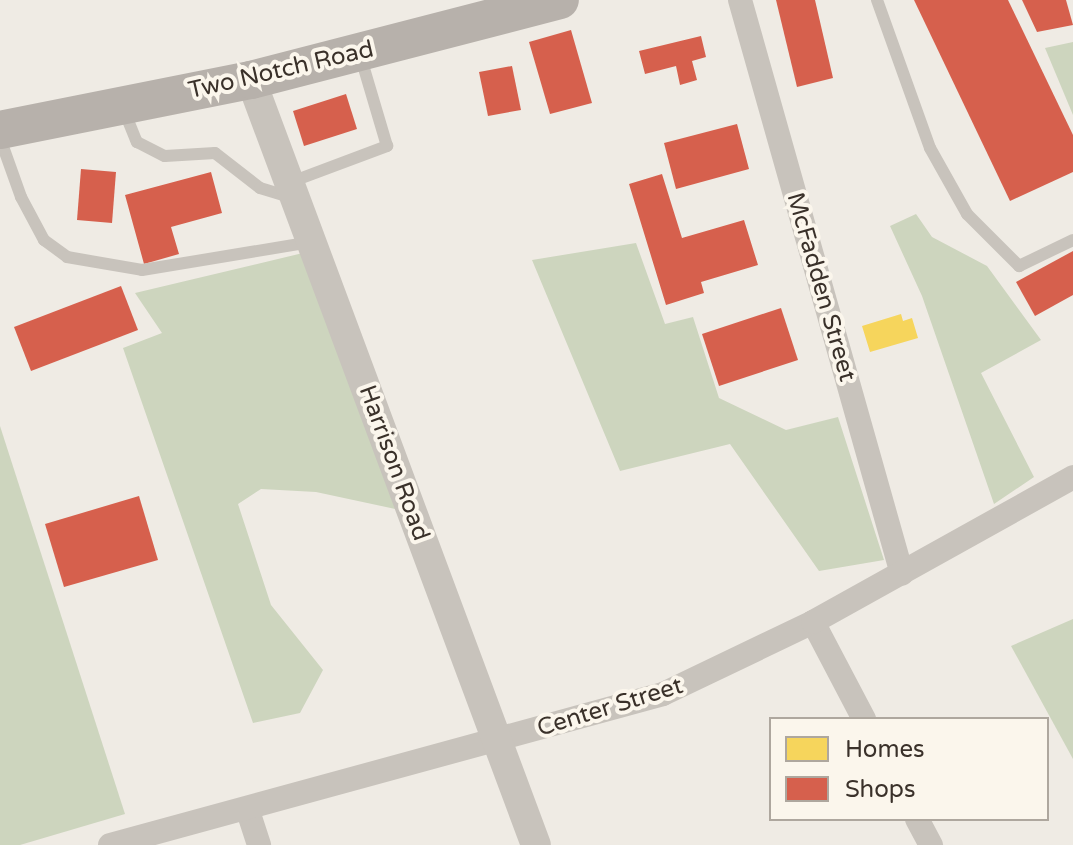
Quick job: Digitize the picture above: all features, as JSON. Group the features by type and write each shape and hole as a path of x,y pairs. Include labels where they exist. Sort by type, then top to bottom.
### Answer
{"main road":[{"name":"Two Notch Road","path":"0,130 251,80 560,0"}],"street":[{"name":"McFadden Street","path":"740,0 902,574"},
{"name":"Harrison Road","path":"251,80 536,845"},
{"name":"Center Street","path":"110,845 248,811 663,694 813,622 1073,477"},
{"path":"813,622 863,717"},
{"path":"248,811 259,845"},
{"path":"918,821 931,845"}],"lane":[{"path":"877,0 930,148 967,214 1019,266 1073,240"},
{"path":"122,106 137,142 165,156 215,153 260,188 292,190 387,146 359,52"},
{"path":"0,138 21,197 44,240 67,257 142,270 312,242"}],"green space":[{"path":"1073,42 1073,115 1045,48"},
{"path":"916,214 932,237 987,266 1041,340 981,373 1034,477 994,504 922,296 890,226"},
{"path":"636,243 665,324 693,317 719,398 786,430 838,417 884,560 819,571 730,444 620,471 532,260"},
{"path":"303,253 400,510 316,492 261,489 238,504 271,605 323,670 300,713 253,723 123,348 162,333 135,293"},
{"path":"0,426 125,814 20,845 0,845"},
{"path":"1073,619 1073,759 1011,646"}],"building: Homes":[{"path":"901,314 903,321 912,318 918,338 870,352 862,326"}],"building: Shops":[{"path":"776,0 815,0 833,78 797,87"},
{"path":"914,0 1008,0 1073,135 1073,172 1010,201"},
{"path":"1022,0 1066,0 1073,25 1037,32"},
{"path":"571,30 592,103 550,114 529,42"},
{"path":"701,36 706,57 692,61 697,80 680,85 676,66 645,74 639,51"},
{"path":"512,66 521,110 488,116 479,72"},
{"path":"346,94 357,129 304,146 293,111"},
{"path":"737,124 749,169 676,189 664,143"},
{"path":"81,169 116,172 112,223 77,220"},
{"path":"211,172 222,213 171,227 179,254 144,264 125,195"},
{"path":"662,174 682,238 744,220 758,265 701,282 704,293 666,305 629,184"},
{"path":"1073,251 1073,295 1035,316 1016,282"},
{"path":"121,286 138,330 31,371 14,327"},
{"path":"781,308 798,360 719,386 702,334"},
{"path":"139,496 158,560 64,587 45,524"}]}
